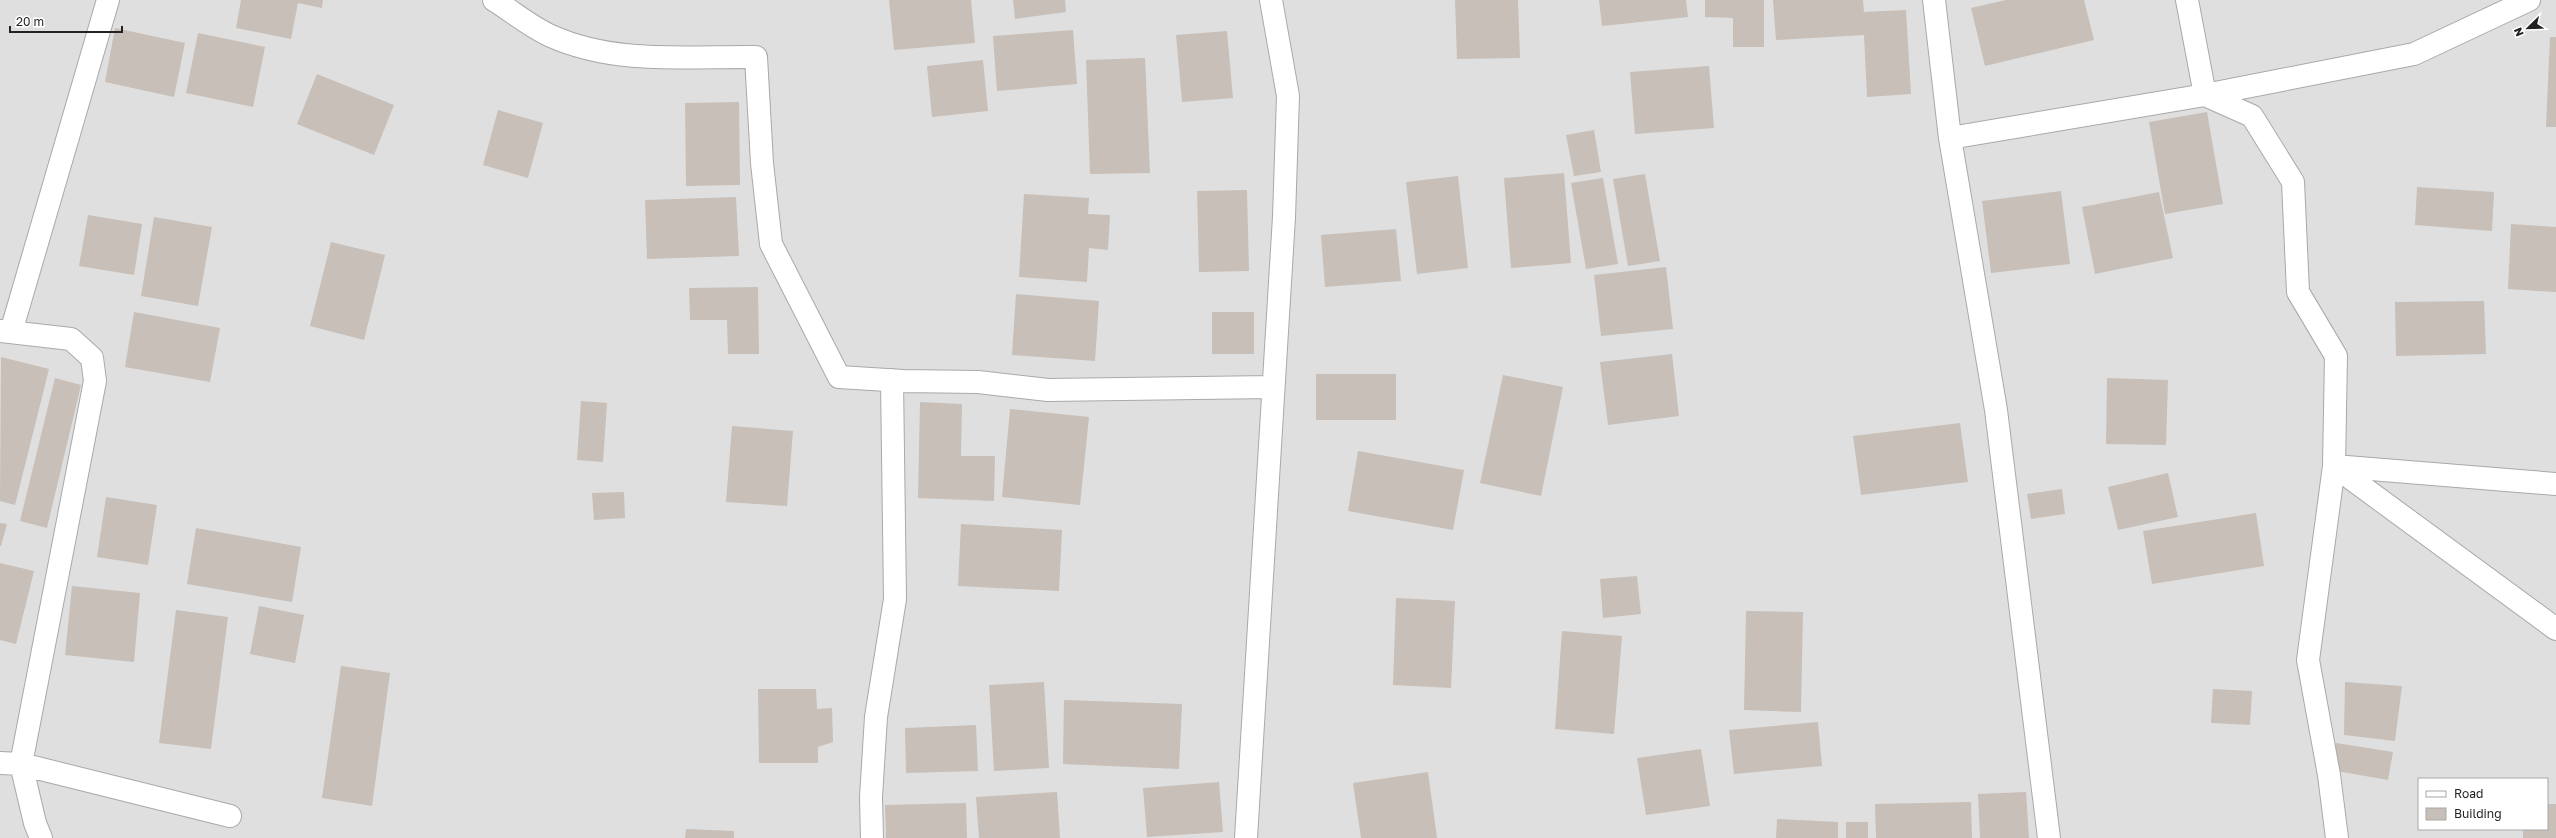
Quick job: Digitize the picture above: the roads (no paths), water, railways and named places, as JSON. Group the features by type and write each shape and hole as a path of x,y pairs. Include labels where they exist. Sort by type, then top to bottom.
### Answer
{"street":[{"path":"41,838 35,823 21,764 94,381 92,358 71,339 6,332 108,0"},
{"path":"494,0 550,36 584,48 613,55 756,57 762,163 771,244 839,378 978,382 1048,390 1273,387"},
{"path":"1246,838 1284,217 1288,96 1271,0"},
{"path":"1934,0 1950,138 1996,410 2049,838"},
{"path":"2187,0 2205,95"},
{"path":"1950,138 2205,95 2414,54 2529,0"},
{"path":"2205,95 2252,116 2293,182 2298,292 2336,356 2334,466 2308,660 2329,775 2337,838"},
{"path":"872,838 871,797 876,717 895,599 892,380"},
{"path":"2334,466 2556,484"},
{"path":"2334,466 2556,629"},
{"path":"0,763 21,764 230,816"}]}
